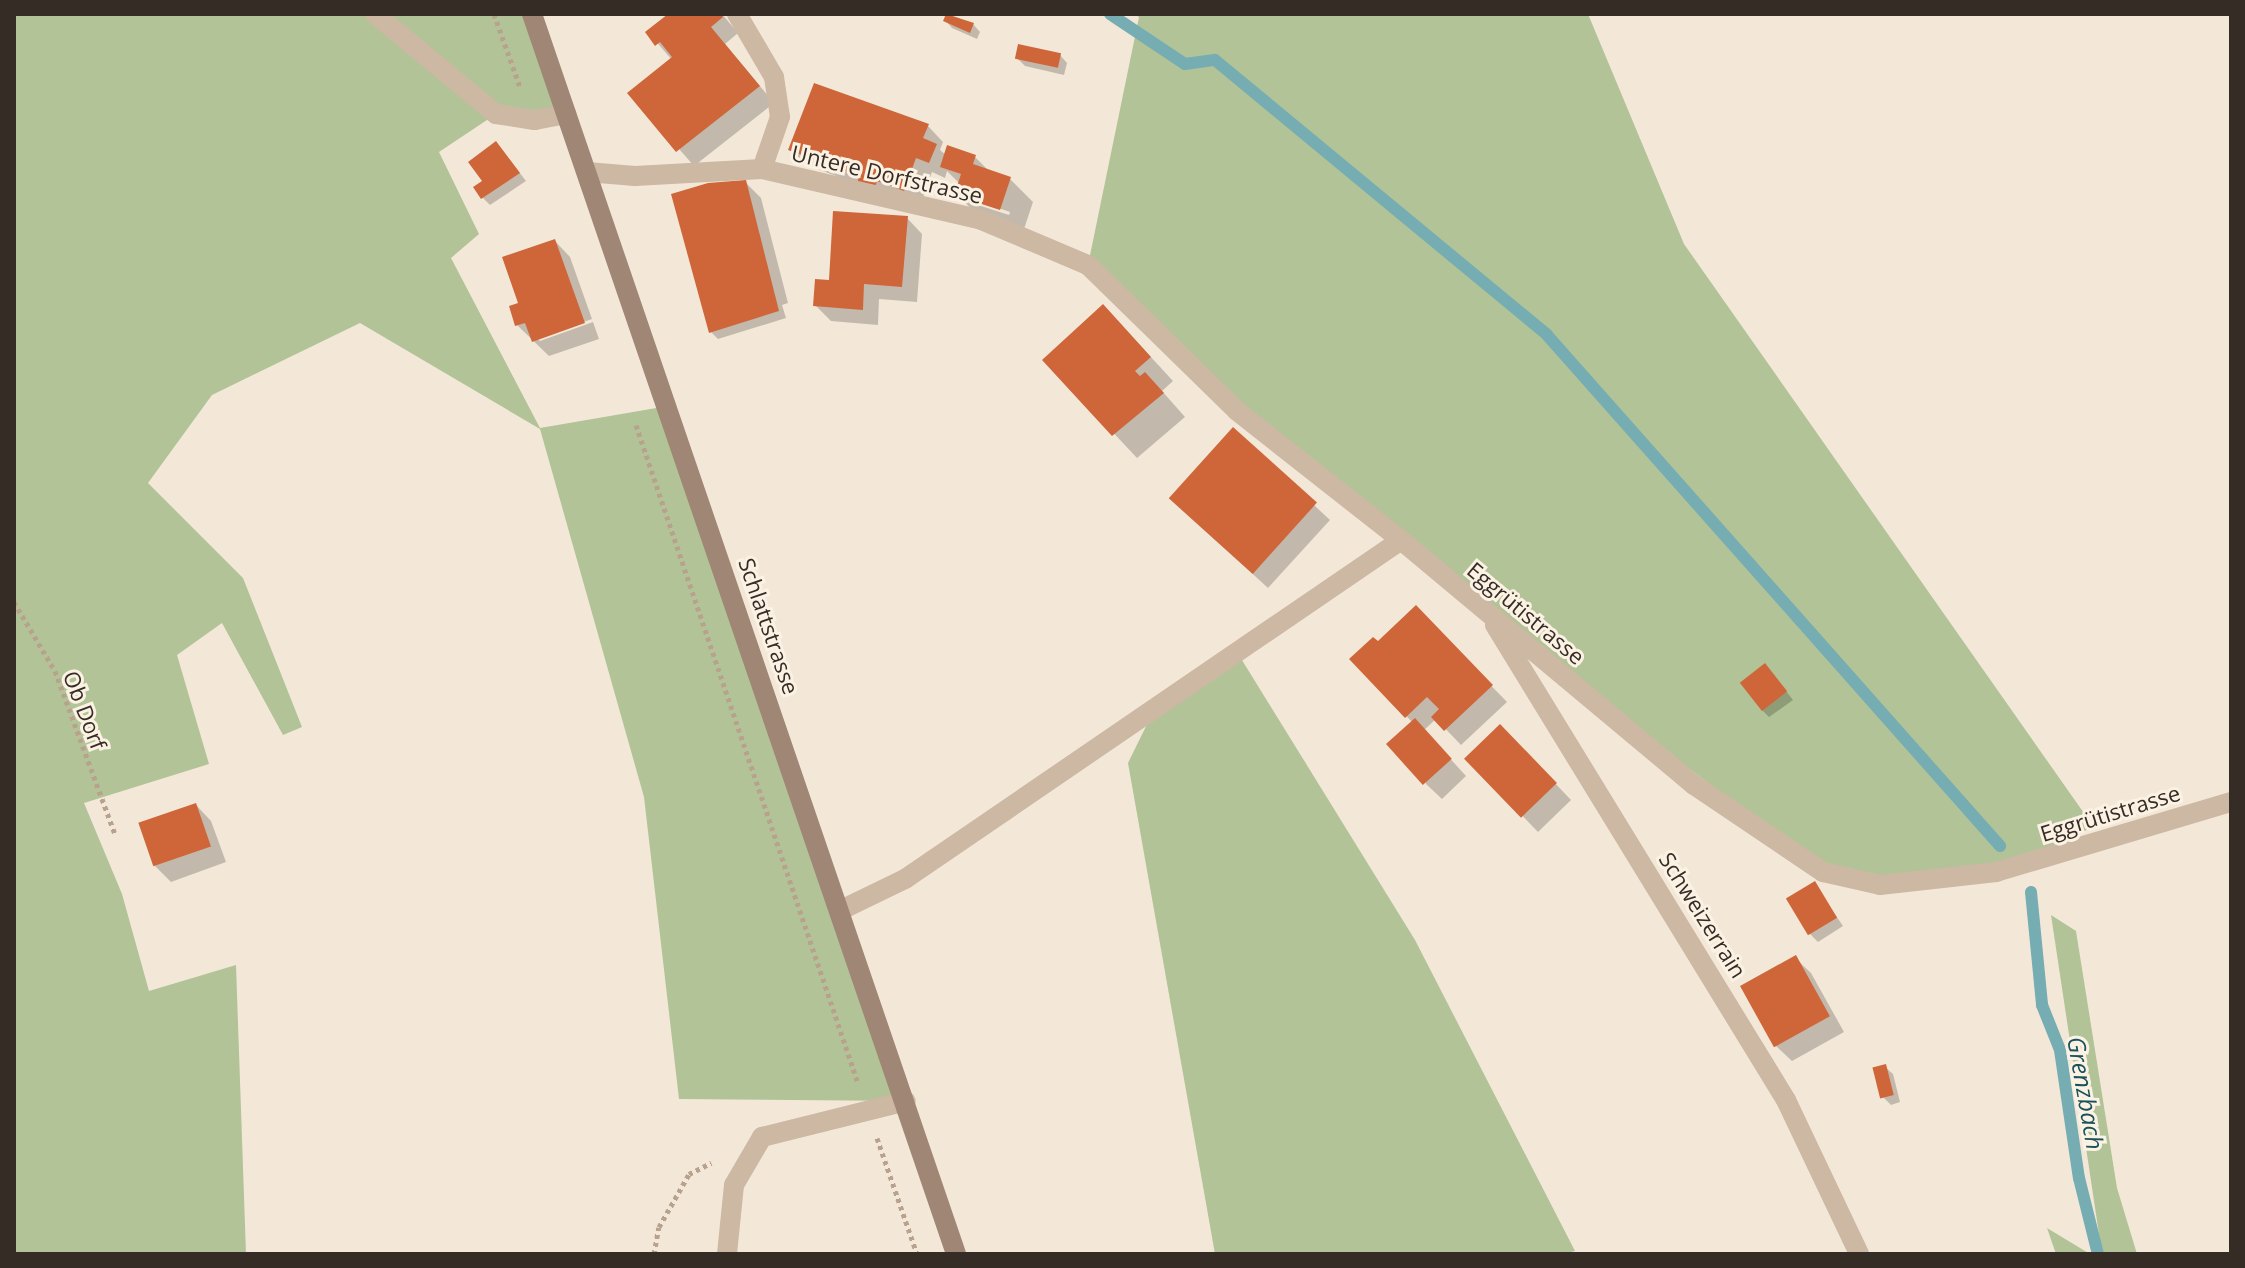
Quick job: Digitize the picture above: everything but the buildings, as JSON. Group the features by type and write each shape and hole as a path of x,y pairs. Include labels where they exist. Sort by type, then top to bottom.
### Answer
{"street":[{"path":"375,14 496,114 535,120 566,114"},
{"name":"Schlattstrasse","path":"532,14 841,910 956,1254"},
{"path":"737,14 774,77 780,117 762,169"},
{"name":"Untere Dorfstrasse","path":"587,172 635,176 762,169 979,219 1088,265 1237,411 1401,540"},
{"path":"841,910 905,879 1401,540"},
{"name":"Eggrütistrasse","path":"1401,540 1694,785 1823,872 1880,885 1996,872 2231,802"},
{"name":"Schweizerrain","path":"1487,612 1786,1100 1859,1254"},
{"path":"727,1254 734,1185 762,1137 906,1101"}],"path":[{"name":"Ob Dorf","path":"14,602 55,671 115,834"},
{"path":"654,1254 659,1227 689,1174 714,1161"}],"green space":[{"path":"14,14 532,14 566,114 496,114 439,152 479,234 451,258 540,428 668,406 906,1101 679,1099 644,797 540,429 360,323 212,395 148,483 243,578 302,727 283,735 222,623 177,655 209,764 84,803 122,894 149,991 236,965 246,1254 14,1254"},
{"path":"1133,14 1588,14 1684,244 2093,826 2035,861 1880,885 1823,872 1487,612 1237,411 1088,265 1139,17"},
{"path":"1237,652 1415,940 1575,1251 1562,1254 1215,1254 1128,763 1154,710"},
{"path":"2051,915 2076,931 2117,1188 2137,1254 2102,1254"},
{"path":"2047,1228 2090,1254 2056,1254"}],"waterway":[{"path":"1110,14 1185,64 1215,60 1547,335 2000,846"},
{"name":"Grenzbach","path":"2031,892 2042,1005 2060,1050 2079,1178 2098,1254"}]}
